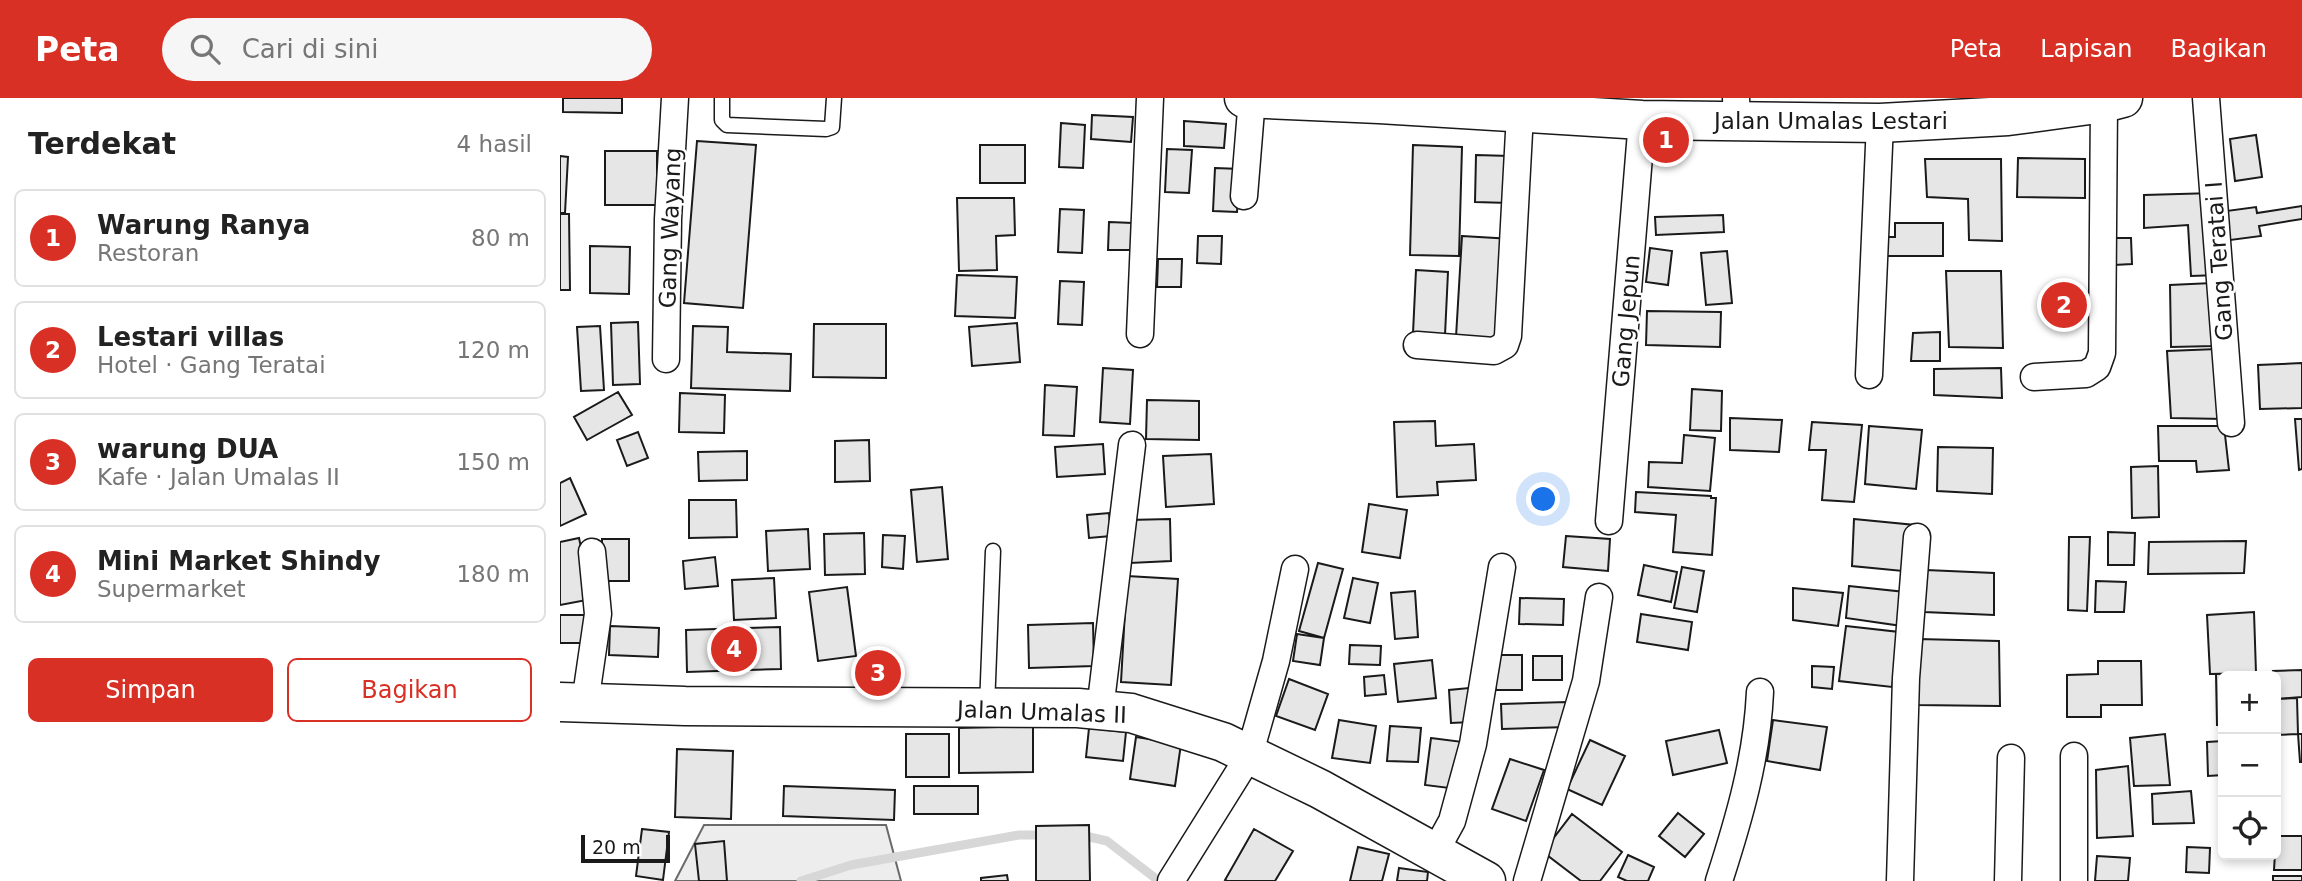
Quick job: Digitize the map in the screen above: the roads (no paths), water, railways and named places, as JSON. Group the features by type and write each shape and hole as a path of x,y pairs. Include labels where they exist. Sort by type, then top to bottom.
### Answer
{"street":[{"name":"Gang Wayang","path":"666,359 668,219 675,98"},
{"path":"1140,334 1150,98"},
{"name":"Jalan Umalas Lestari","path":"1244,98 1379,101 1642,120 1737,110 1880,123 1978,109 2113,101"},
{"path":"1244,196 1251,98"},
{"name":"Gang Teratai I","path":"2206,98 2231,423"},
{"path":"2034,377 2093,372 2102,353 2113,101"},
{"path":"1417,345 1494,351 1505,345 1508,336 1501,108"},
{"name":"Gang Jepun","path":"1609,521 1642,120"},
{"path":"1869,375 1880,123"},
{"path":"1100,710 1132,445"},
{"path":"1900,881 1906,678 1917,537"},
{"path":"572,703 598,614 592,552"},
{"path":"1434,852 1452,821 1473,744 1502,568"},
{"path":"1183,864 1249,755 1276,661 1295,569"},
{"path":"1527,881 1586,681 1599,597"},
{"path":"1718,881 1738,822 1753,761 1760,692"},
{"name":"Jalan Umalas II","path":"572,703 1100,710 1131,713 1223,742 1321,789 1486,881"},
{"path":"2074,756 2074,881"},
{"path":"2008,881 2011,758"}],"lane":[{"path":"722,98 722,120 727,125 826,129 832,127 834,121 834,98"},
{"path":"987,708 993,551"}],"waterway":[{"path":"801,881 851,865 1019,835 1046,835"},
{"path":"1081,835 1107,841 1159,881"}],"place":[{"name":"Warung Ranya","path":"1666,140"},
{"name":"Lestari villas","path":"2064,305"},
{"name":"Mini Market Shindy","path":"734,649"},
{"name":"warung DUA","path":"878,673"}]}
